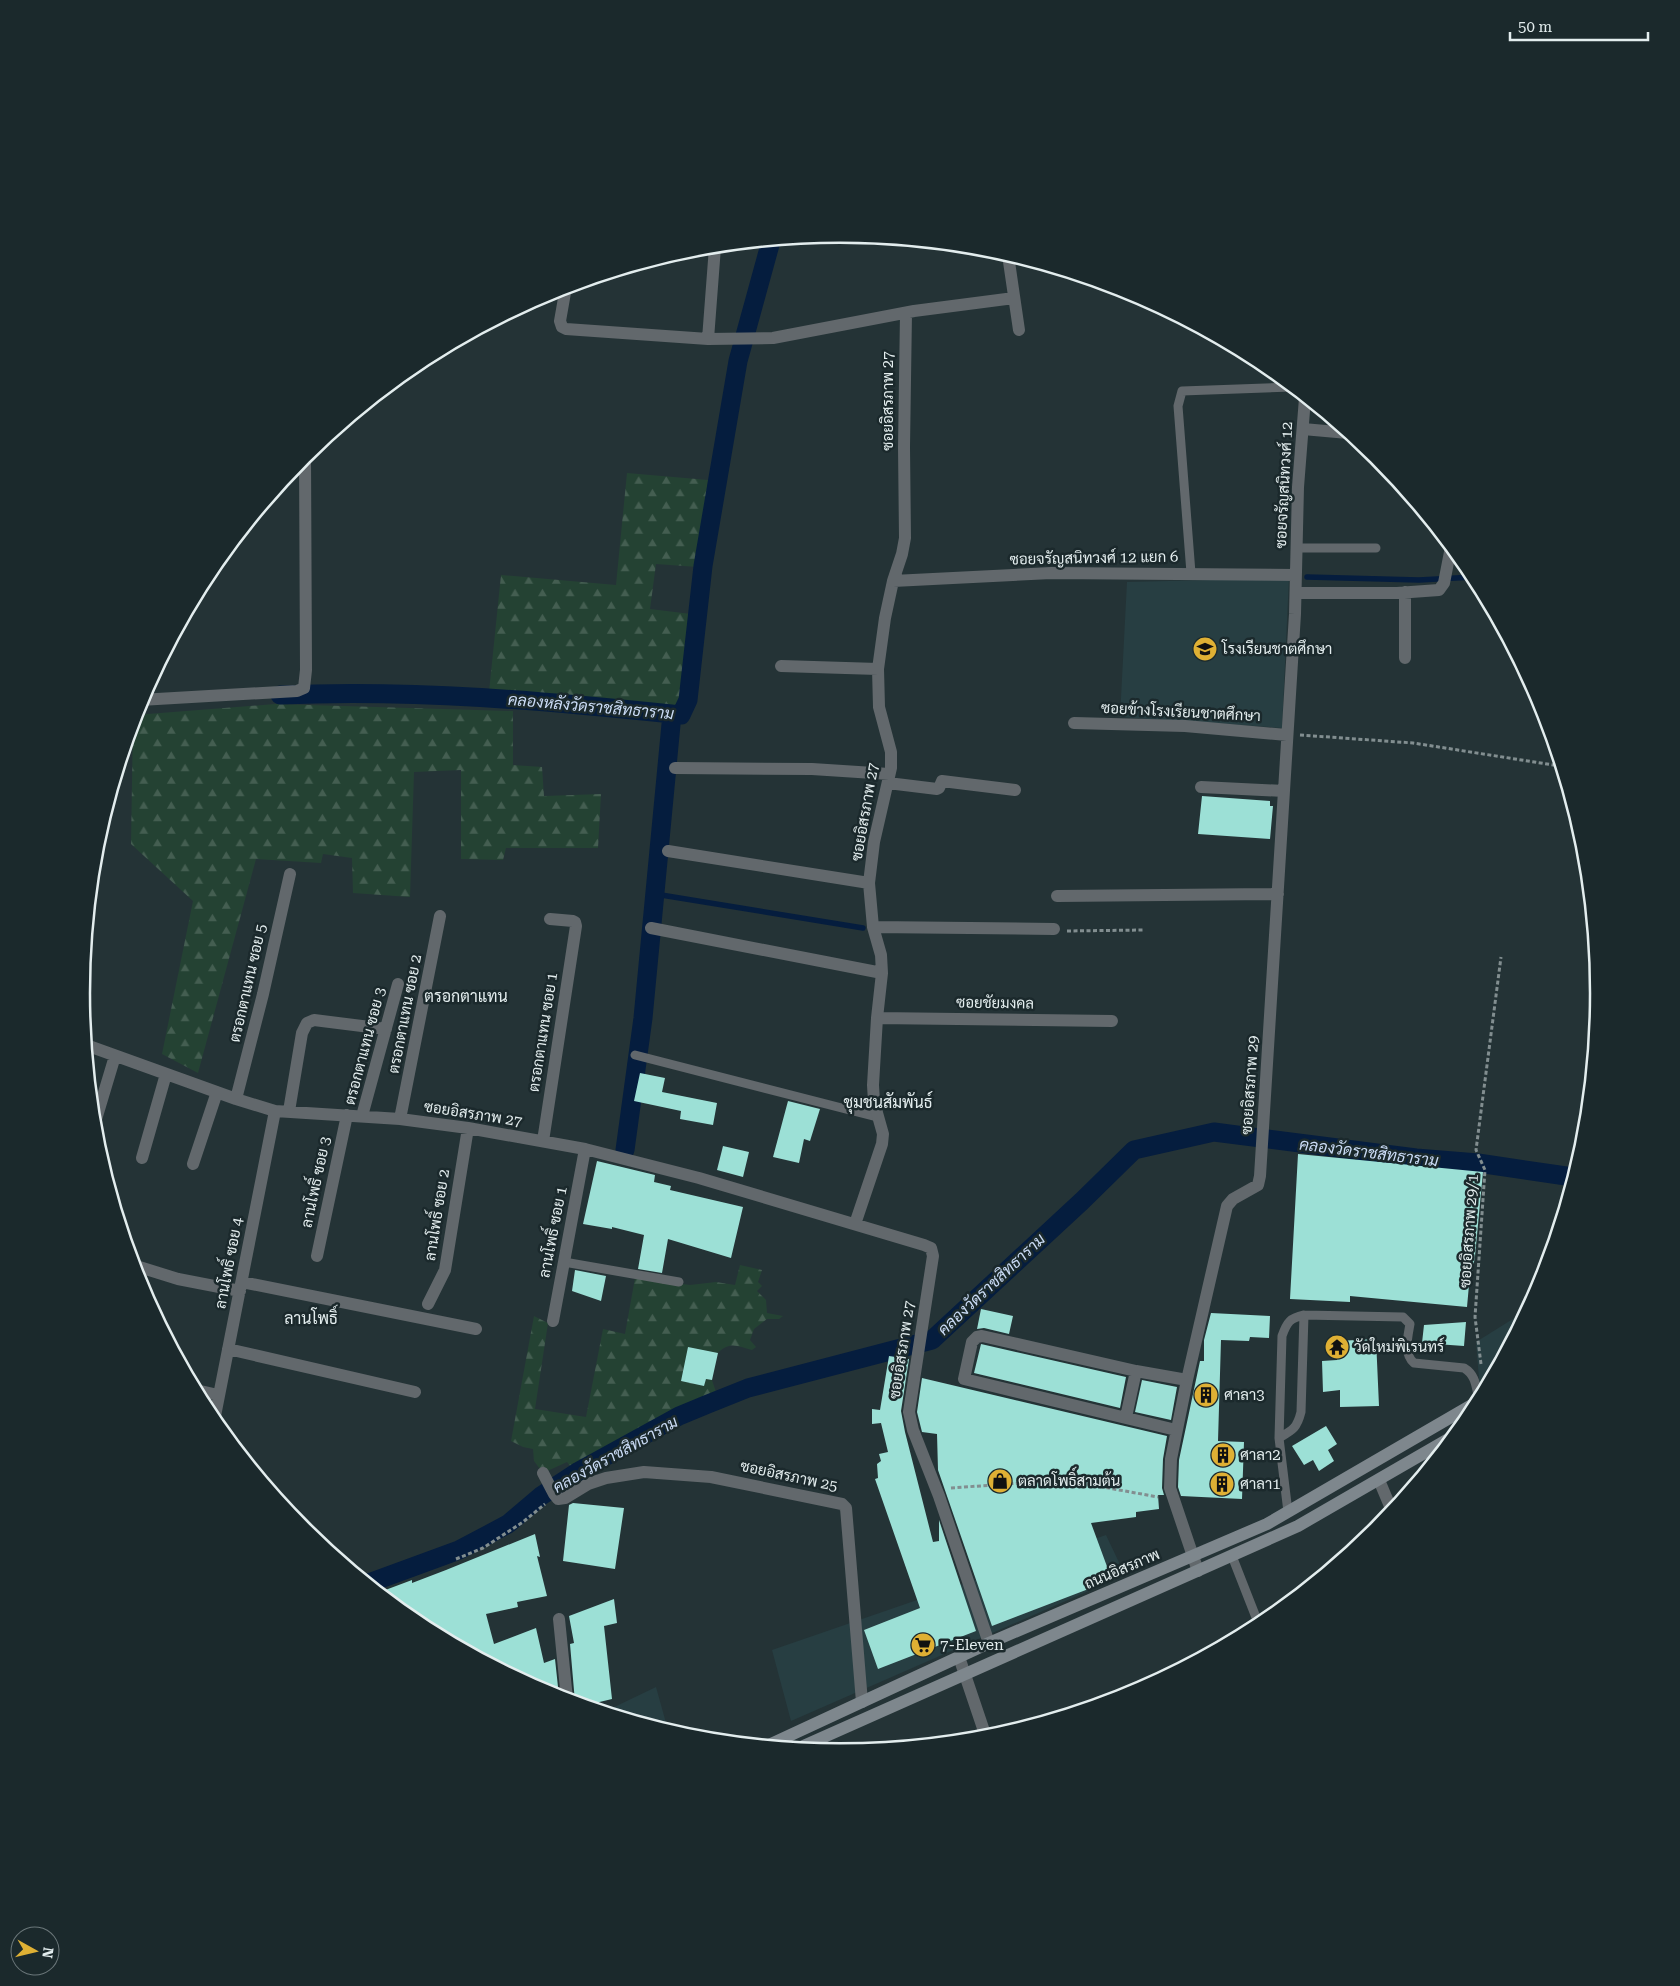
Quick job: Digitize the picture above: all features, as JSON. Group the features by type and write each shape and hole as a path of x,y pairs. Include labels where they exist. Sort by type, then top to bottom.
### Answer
{"main road":[{"name":"ถนนอิสรภาพ","path":"780,1740 989,1643 1267,1524 1465,1409"},
{"path":"813,1742 1298,1526 1439,1445"}],"street":[{"path":"708,339 714,254"},
{"path":"1009,263 1019,330"},
{"path":"565,296 560,321 562,327 566,329 728,340 773,338 906,313 1014,298"},
{"name":"ซอยอิสรภาพ 27","path":"855,1224 882,1144 883,1134 877,1117 873,1085 882,973 881,955 873,928 869,883 874,842 889,778 891,752 879,707 878,669 893,581 905,538 906,313"},
{"name":"ซอยจรัญสนิทวงศ์ 12","path":"1295,575 1298,487 1305,404"},
{"path":"1303,429 1338,432"},
{"path":"150,699 297,691 304,688 306,670 305,468"},
{"path":"1296,593 1438,590 1445,579 1449,556"},
{"name":"ซอยจรัญสนิทวงศ์ 12 แยก 6","path":"893,581 1051,573 1295,575"},
{"name":"ซอยอิสรภาพ 29","path":"1198,1571 1170,1488 1171,1459 1227,1206 1233,1200 1258,1185 1278,894 1296,593 1295,575"},
{"path":"1405,592 1405,658"},
{"path":"781,666 878,669"},
{"name":"ซอยข้างโรงเรียนชาตศึกษา","path":"1074,722 1185,726 1287,734"},
{"path":"675,768 812,769 889,778 937,789 942,781 1015,790"},
{"path":"1200,787 1284,791"},
{"path":"668,851 869,883"},
{"name":"ตรอกตาแทน ซอย 5","path":"236,1099 263,994 290,874"},
{"path":"1057,896 1278,894"},
{"name":"ตรอกตาแทน ซอย 2","path":"400,1119 440,916"},
{"name":"ตรอกตาแทน ซอย 1","path":"543,1142 576,926 573,921 550,919"},
{"path":"651,928 882,973"},
{"path":"873,928 1054,929"},
{"name":"ตรอกตาแทน ซอย 3","path":"362,1116 398,984"},
{"name":"ซอยชัยมงคล","path":"877,1018 1112,1021"},
{"path":"289,1111 302,1033 307,1023 314,1020 386,1029"},
{"name":"ซอยอิสรภาพ 27","path":"92,1047 275,1111 400,1119 468,1128 586,1149 699,1178 931,1248 933,1256 909,1412 918,1445 936,1488 989,1643"},
{"path":"99,1109 115,1056"},
{"path":"142,1158 166,1074"},
{"path":"193,1164 217,1092"},
{"name":"ลานโพธิ์ ซอย 4","path":"216,1410 275,1111"},
{"name":"ลานโพธิ์ ซอย 3","path":"317,1256 347,1115"},
{"name":"ลานโพธิ์ ซอย 2","path":"428,1304 445,1270 468,1128"},
{"name":"ลานโพธิ์ ซอย 1","path":"553,1321 586,1149"},
{"path":"142,1268 178,1279 241,1287 476,1328"},
{"path":"1176,1430 964,1380 972,1342 977,1337 982,1336 1136,1371 1187,1380"},
{"path":"228,1349 415,1392"},
{"path":"1126,1418 1136,1371"},
{"path":"205,1392 218,1395"},
{"path":"543,1472 558,1496"},
{"name":"ซอยอิสรภาพ 25","path":"558,1496 588,1484 622,1474 644,1472 711,1477 842,1504 846,1508 862,1702"},
{"path":"1379,1480 1389,1504"},
{"path":"559,1619 565,1691"},
{"path":"959,1657 983,1729"}],"lane":[{"path":"1191,573 1178,406 1180,395 1182,392 1284,388"},
{"path":"1296,548 1376,548"},
{"path":"634,1055 877,1117"},
{"path":"564,1262 679,1282"},
{"path":"1279,1438 1292,1431 1298,1424 1301,1412 1304,1315"},
{"path":"1288,1512 1279,1438 1282,1336 1285,1326 1292,1318 1304,1315 1403,1316 1410,1324 1407,1352 1409,1359 1414,1363 1464,1368 1471,1372 1475,1380 1476,1390"},
{"path":"1232,1556 1256,1618"}],"path":[{"path":"1287,734 1413,743 1554,765"},
{"path":"1054,929 1069,931 1143,930"},
{"name":"ซอยอิสรภาพ 29/1","path":"1482,1372 1475,1317 1485,1170 1476,1150 1501,957"},
{"path":"936,1488 1064,1480 1174,1499"},
{"path":"456,1559 484,1548 523,1522 541,1506 558,1496"}],"shaded area":[{"name":"โรงเรียนชาตศึกษา","path":"1289,578 1282,728 1120,717 1127,582"},
{"path":"1517,1316 1480,1385 1476,1342"},
{"path":"1106,1535 1125,1575 791,1721 772,1650"},
{"path":"656,1687 666,1722 646,1717 614,1707"}],"green space":[{"path":"627,473 708,480 698,567 656,564 650,609 691,614 679,708 489,692 501,575 616,585"},
{"path":"275,704 513,711 513,765 542,767 544,796 601,794 598,848 506,848 503,860 461,859 461,770 414,772 410,897 353,893 352,858 323,854 321,863 256,859 198,1073 162,1054 193,901 131,844 133,745 144,714"},
{"path":"740,1265 762,1270 758,1282 762,1286 757,1291 766,1300 767,1313 783,1316 779,1319 767,1319 754,1329 750,1340 756,1347 752,1350 730,1346 718,1353 688,1347 681,1381 704,1386 706,1379 712,1380 716,1392 572,1468 567,1462 543,1473 534,1461 533,1449 523,1447 511,1441 534,1316 548,1323 535,1409 586,1417 603,1329 625,1334 635,1278 690,1285 716,1282 735,1285"}],"building":[{"path":"1202,796 1270,801 1270,806 1273,806 1270,839 1198,834"},
{"path":"640,1073 665,1078 662,1092 717,1103 713,1125 680,1119 681,1111 634,1101"},
{"path":"788,1101 820,1109 810,1141 804,1139 799,1163 773,1157"},
{"path":"723,1146 749,1152 743,1177 717,1170"},
{"path":"1298,1154 1483,1172 1475,1256 1472,1274 1470,1274 1467,1307 1350,1296 1350,1302 1290,1299"},
{"path":"597,1161 655,1175 654,1182 671,1186 670,1190 743,1207 731,1258 668,1239 662,1273 638,1269 644,1235 612,1227 612,1229 583,1224"},
{"path":"575,1270 606,1276 601,1301 572,1291"},
{"path":"981,1309 1013,1316 1009,1334 984,1328 977,1329"},
{"path":"1211,1313 1270,1316 1269,1338 1250,1337 1249,1341 1221,1340 1218,1441 1244,1442 1242,1499 1181,1496 1178,1487 1179,1460 1200,1361 1204,1361 1204,1340"},
{"path":"1466,1322 1464,1346 1422,1343 1424,1325"},
{"path":"1376,1339 1379,1406 1340,1407 1340,1390 1323,1392 1322,1361 1337,1360 1337,1341"},
{"path":"981,1344 1126,1377 1120,1408 974,1373"},
{"path":"688,1347 718,1353 712,1380 706,1379 704,1386 681,1381"},
{"path":"889,1356 909,1359 901,1411 905,1432 933,1542 939,1541 939,1520 976,1631 878,1669 864,1630 920,1608 875,1479 878,1478 877,1464 881,1461 879,1454 888,1452 881,1423 872,1424 872,1409 880,1410"},
{"path":"922,1378 1167,1436 1163,1459 1162,1488 1164,1495 1158,1495 1159,1509 1136,1512 1136,1517 1091,1523 1112,1580 992,1626 938,1470 937,1434 922,1432 917,1412"},
{"path":"1142,1380 1177,1387 1171,1420 1135,1412"},
{"path":"1326,1426 1337,1444 1328,1450 1334,1461 1319,1471 1313,1460 1304,1465 1292,1446"},
{"path":"573,1503 624,1508 615,1569 563,1561 569,1505"},
{"path":"535,1534 540,1557 537,1556 547,1596 517,1602 518,1607 486,1614 494,1644 536,1628 544,1663 555,1659 558,1687 508,1666 465,1643 423,1617 386,1590 412,1580 412,1583"},
{"path":"614,1599 617,1623 604,1626 612,1699 598,1702 574,1694 570,1644 574,1643 569,1616"}],"waterway":[{"name":"คลองหลังวัดราชสิทธาราม","path":"280,695 431,695 531,701 681,715 688,700 703,566 738,361 769,247"},
{"path":"1307,577 1419,580 1465,577"},
{"path":"625,1150 643,1018 672,714"},
{"path":"655,894 863,928"},
{"name":"คลองวัดราชสิทธาราม","path":"374,1581 459,1550 508,1524 541,1496 579,1471 679,1416 748,1388 932,1340 1082,1201 1134,1150 1214,1132 1416,1158 1478,1163 1567,1176"}],"place":[{"name":"โรงเรียนชาตศึกษา","path":"1205,649"},
{"name":"วัดใหม่พิเรนทร์","path":"1337,1347"},
{"name":"ศาลา3","path":"1206,1395"},
{"name":"ศาลา2","path":"1223,1455"},
{"name":"ตลาดโพธิ์สามต้น","path":"1000,1481"},
{"name":"ศาลา1","path":"1222,1484"},
{"name":"7-Eleven","path":"923,1645"}],"district":[{"name":"ตรอกตาแทน","path":"466,996"},
{"name":"ชุมชนสัมพันธ์","path":"888,1102"},
{"name":"ลานโพธิ์","path":"311,1318"}]}
